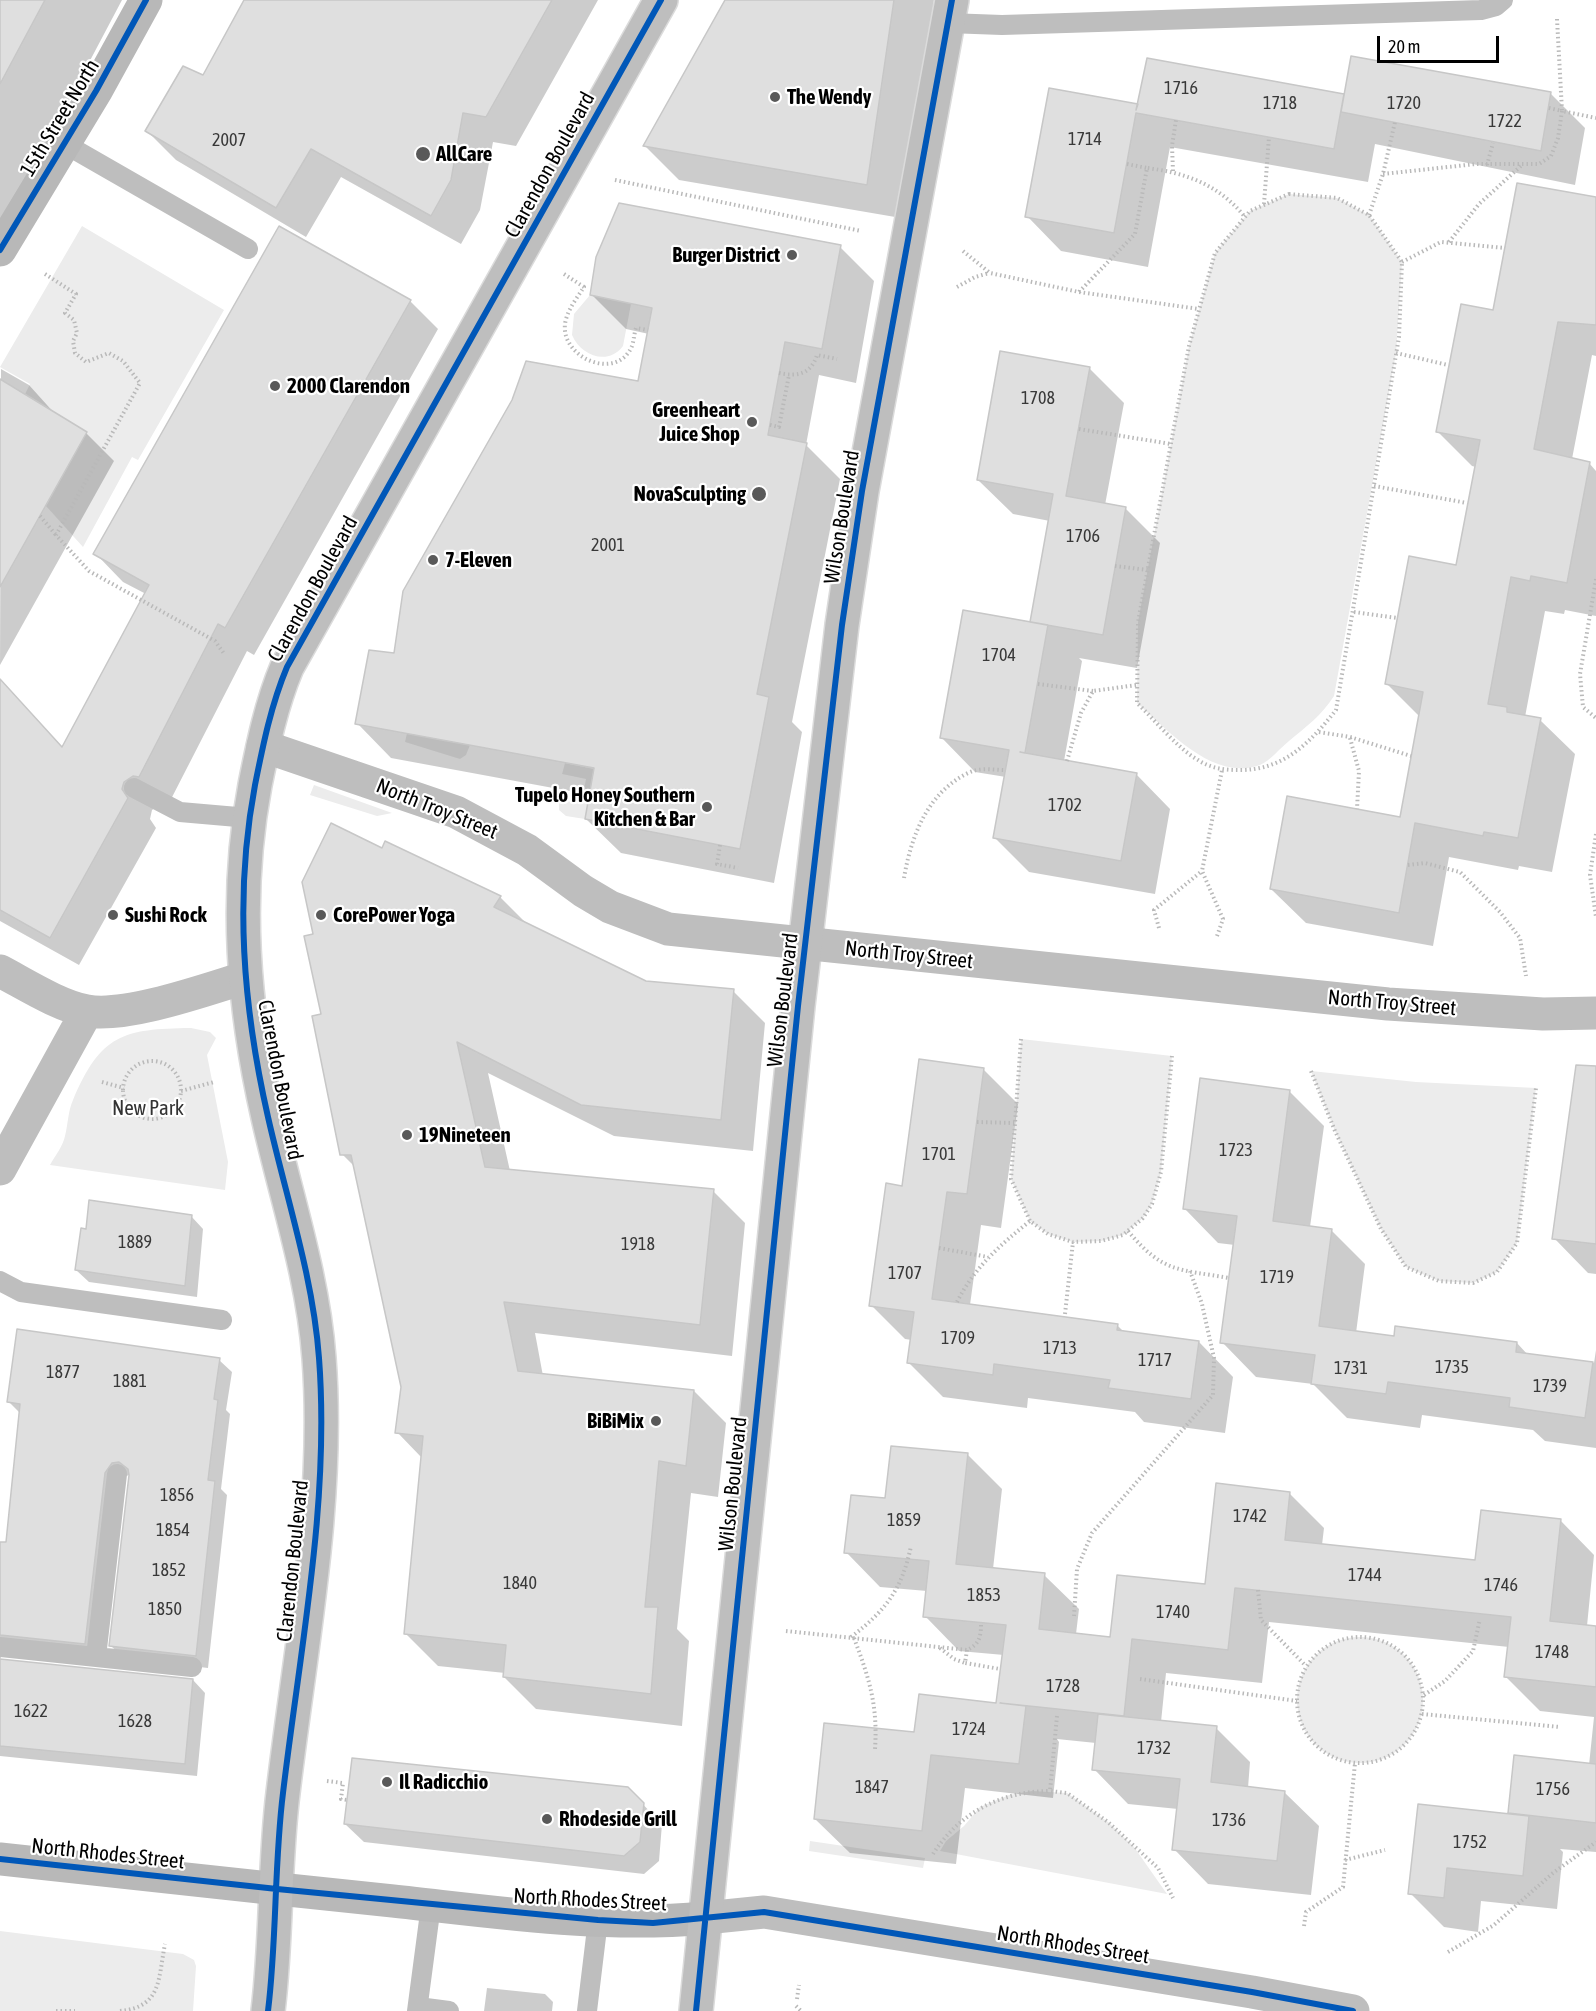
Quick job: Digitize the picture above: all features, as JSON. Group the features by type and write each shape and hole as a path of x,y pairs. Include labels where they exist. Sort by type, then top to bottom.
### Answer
{"main road":[{"name":"Clarendon Boulevard","path":"268,2011 274,1959 280,1818 317,1510 322,1432 320,1367 311,1297 267,1116 251,1035 244,978 242,907 249,818 262,746 281,682 291,659 662,0"},
{"name":"Wilson Boulevard","path":"696,2011 806,944 842,626 855,536 950,11"},
{"name":"North Troy Street","path":"262,746 463,816 528,850 592,896 640,920 668,929 1388,1005 1531,1013 1596,1013"},
{"path":"0,971 44,994 87,1011 155,1004 244,978"},
{"path":"0,1169 87,1011"},
{"name":"North Rhodes Street","path":"705,1918 764,1912 1252,1992 1353,2011"}],"street":[{"name":"15th Street North","path":"0,250 65,144 146,0"},
{"name":"North Rhodes Street","path":"0,1859 277,1890 598,1920 652,1923 705,1918"}],"lane":[{"path":"950,11 1002,25 1481,10 1496,6 1503,0"},
{"path":"65,144 248,249"},
{"path":"134,788 180,812 249,818"},
{"path":"0,1281 21,1293 222,1320"},
{"path":"96,1657 117,1474"},
{"path":"0,1647 192,1666"},
{"path":"431,1905 418,2009 449,2011"},
{"path":"587,2011 598,1920"},
{"path":"268,2011 275,2011"}],"path":[{"path":"1383,174 1487,165 1539,164 1551,156 1558,138 1562,111 1557,19"},
{"path":"1549,108 1596,118"},
{"path":"1173,171 1172,146 1176,120"},
{"path":"1369,215 1383,174 1395,122"},
{"path":"1264,204 1269,137"},
{"path":"1487,165 1493,143"},
{"path":"1127,164 1173,171 1210,185 1234,203 1245,217"},
{"path":"1449,242 1479,204 1522,165"},
{"path":"1079,292 1135,234 1147,168"},
{"path":"615,180 861,231"},
{"path":"1289,194 1337,198 1369,215 1402,262 1396,353 1336,710 1302,748 1267,768 1222,770 1196,759 1137,703 1138,622 1189,346 1215,253 1250,211 1289,194"},
{"path":"1402,262 1441,242 1505,248"},
{"path":"963,251 990,273"},
{"path":"957,287 975,277 990,273 1079,292 1199,309"},
{"path":"45,274 76,294 65,313 74,321 77,333 73,341 75,353 87,362 109,353 123,361 140,383 56,536"},
{"path":"564,274 584,286 568,312 565,331 571,347 586,360 600,364 615,362 631,347 636,328 648,330"},
{"path":"1396,353 1448,365"},
{"path":"779,373 800,375 810,370 817,355 837,359"},
{"path":"770,425 779,427 789,375"},
{"path":"1079,429 1171,444"},
{"path":"1373,486 1467,503"},
{"path":"40,516 90,571 215,641 225,655"},
{"path":"1115,566 1148,570"},
{"path":"1596,579 1580,674 1583,706 1596,718"},
{"path":"1354,612 1397,618"},
{"path":"1038,684 1093,691 1137,685"},
{"path":"1067,761 1081,713 1093,691"},
{"path":"1318,732 1350,737 1411,756"},
{"path":"1350,737 1359,771 1357,809"},
{"path":"904,878 910,845 922,817 945,789 968,772 981,769 1005,770"},
{"path":"1217,936 1223,920 1202,871 1222,770"},
{"path":"1596,834 1590,875 1596,917"},
{"path":"720,845 717,864 738,868"},
{"path":"1408,865 1425,863 1460,872 1500,912 1520,938 1531,1013"},
{"path":"1159,928 1154,910 1202,871"},
{"path":"1021,1039 1011,1179 1030,1221 1048,1234 1073,1242 1101,1241 1128,1231 1143,1218 1152,1204 1161,1172 1172,1056"},
{"path":"153,1061 166,1064 174,1071 180,1081 181,1091 177,1105 170,1113 152,1118 143,1117 127,1106 124,1088 134,1068 153,1061"},
{"path":"1311,1071 1335,1131 1381,1229 1407,1267 1438,1281 1473,1283 1497,1272 1517,1243 1536,1088"},
{"path":"102,1082 124,1088"},
{"path":"181,1091 214,1082"},
{"path":"977,1122 1014,1123"},
{"path":"957,1302 967,1282 988,1257 1030,1221"},
{"path":"1128,1231 1145,1251 1168,1267 1228,1278"},
{"path":"1065,1314 1073,1242"},
{"path":"939,1248 988,1257"},
{"path":"1074,1616 1077,1569 1092,1533 1213,1395 1214,1358 1202,1304 1190,1271"},
{"path":"852,1638 892,1599 911,1546"},
{"path":"1258,1590 1261,1620 1306,1666"},
{"path":"1424,1695 1445,1681 1473,1651 1480,1619"},
{"path":"786,1631 967,1650 976,1646 981,1636 981,1623"},
{"path":"1356,1636 1376,1637 1394,1645 1409,1658 1420,1675 1424,1695 1422,1714 1416,1731 1405,1745 1390,1756 1373,1762 1355,1763 1337,1759 1320,1750 1308,1736 1300,1719 1297,1701 1299,1682 1306,1666 1320,1650 1337,1640 1356,1636"},
{"path":"852,1638 872,1688 877,1726 875,1749"},
{"path":"938,1647 954,1659 965,1663 1000,1669"},
{"path":"965,1663 967,1650"},
{"path":"1140,1679 1297,1701"},
{"path":"1422,1714 1560,1727"},
{"path":"1050,1791 1057,1716"},
{"path":"1304,1926 1306,1912 1343,1887 1355,1763"},
{"path":"327,1782 343,1783 341,1799 347,1800"},
{"path":"933,1854 954,1828 980,1807 1009,1796 1050,1791 1067,1793 1108,1822 1158,1868 1173,1898"},
{"path":"1448,1952 1494,1926 1553,1873 1596,1842"},
{"path":"1345,1860 1385,1850"},
{"path":"120,2011 138,2009 152,1998 165,1944"},
{"path":"797,1999 799,1984"},
{"path":"796,2006 801,2011"},
{"path":"56,2011 75,2011"}],"green space":[{"path":"1289,194 1337,198 1369,215 1402,262 1396,353 1334,696 1313,720 1267,761 1260,765 1242,768 1225,766 1192,750 1137,703 1138,622 1189,346 1215,253 1250,211"},
{"path":"82,226 224,310 138,460 132,457 83,547 46,506 87,432 25,394 30,384 0,367"},
{"path":"590,295 631,304 623,346 610,356 595,356 588,353 572,335 574,314"},
{"path":"407,733 470,745 466,755 460,759 405,742"},
{"path":"565,763 594,769 585,819 566,816 559,810 559,800 581,803 586,779 562,774"},
{"path":"314,785 392,813 377,816 310,795"},
{"name":"New Park","path":"191,1028 210,1032 216,1038 207,1055 228,1162 225,1190 50,1165 64,1140 71,1104 83,1078 105,1048 131,1034 148,1030"},
{"path":"1021,1039 1172,1056 1161,1172 1152,1204 1143,1218 1123,1235 1101,1241 1073,1242 1048,1234 1030,1221 1011,1179"},
{"path":"1311,1071 1416,1082 1536,1088 1517,1243 1497,1272 1473,1283 1439,1281 1406,1267 1381,1229 1335,1131"},
{"path":"1360,1637 1384,1641 1405,1655 1419,1676 1423,1700 1419,1724 1405,1745 1384,1759 1360,1763 1336,1759 1315,1745 1301,1724 1297,1700 1301,1676 1315,1655 1336,1641"},
{"path":"1032,1791 1067,1793 1108,1822 1134,1847 1167,1894 940,1851 946,1841 964,1826 980,1807 1009,1795"},
{"path":"810,1841 925,1858 923,1868 809,1851"},
{"path":"0,1931 183,1954 194,1960 196,1966 193,2011 0,2011"}],"building":[{"path":"0,0 45,0 0,84"},
{"path":"244,0 552,0 486,117 463,113 451,180 431,216 311,149 276,208 145,131 183,66 203,75"},
{"name":"The Wendy","path":"725,0 894,0 867,185 643,146"},
{"path":"1351,56 1551,92 1541,151 1341,112"},
{"path":"1147,58 1344,94 1334,149 1136,113 1114,233 1025,217 1049,88 1137,104"},
{"path":"1517,183 1596,197 1596,325 1558,322 1534,449 1590,462 1567,583 1531,576 1530,581 1511,577 1488,704 1507,707 1507,712 1541,718 1518,838 1484,832 1483,836 1415,823 1399,913 1270,889 1287,796 1400,817 1423,692 1385,684 1409,556 1456,565 1480,440 1436,432 1461,304 1493,310"},
{"path":"619,203 841,245 822,349 785,342 768,435 807,443 757,694 769,697 740,849 585,819 594,768 355,724 369,650 394,653 403,591 512,400 526,361 638,381 652,308 590,295 596,257"},
{"name":"2000 Clarendon","path":"279,226 411,300 225,628 218,624 139,777 133,776 124,782 122,789 128,798 50,938 0,910 0,679 62,747 149,585 93,554"},
{"path":"1000,351 1090,367 1066,496 1126,507 1103,635 1030,622 1053,494 977,480"},
{"path":"0,379 87,432 0,587"},
{"path":"963,610 1048,625 1025,753 1137,773 1121,861 993,838 1009,750 940,738"},
{"name":"19Nineteen","path":"331,823 382,848 385,841 501,896 494,907 646,981 734,989 721,1120 581,1105 457,1042 485,1167 714,1189 700,1325 504,1302 518,1371 694,1390 686,1466 659,1461 645,1607 658,1607 651,1694 503,1677 506,1645 404,1634 423,1436 395,1433 401,1387 351,1155 340,1155 312,1016 321,1014 304,936 313,934 302,882"},
{"path":"919,1059 984,1068 967,1194 947,1192 932,1299 1118,1324 1117,1330 1199,1341 1191,1399 1108,1388 1110,1380 994,1364 993,1375 907,1363 914,1312 869,1306 886,1183 902,1186"},
{"path":"1576,1065 1596,1066 1596,1244 1552,1239"},
{"path":"1200,1078 1290,1090 1273,1221 1332,1229 1319,1326 1394,1336 1395,1326 1517,1342 1516,1352 1593,1362 1585,1418 1509,1407 1510,1398 1388,1382 1386,1394 1311,1384 1315,1355 1220,1343 1237,1216 1183,1209"},
{"path":"89,1200 192,1215 185,1286 75,1270 81,1228 86,1229"},
{"path":"17,1329 220,1358 214,1399 218,1400 208,1480 215,1481 196,1656 109,1646 129,1475 128,1469 119,1462 112,1463 105,1473 85,1644 0,1635 0,1542 6,1542 20,1404 7,1402"},
{"path":"891,1446 968,1453 956,1564 1045,1573 1039,1629 1110,1637 1117,1575 1205,1584 1216,1483 1290,1492 1285,1540 1475,1560 1481,1510 1561,1519 1550,1621 1596,1626 1596,1687 1504,1677 1511,1617 1235,1588 1228,1650 1132,1639 1124,1716 1000,1703 1026,1706 1019,1764 931,1755 922,1831 814,1819 824,1723 914,1732 919,1694 996,1703 1006,1625 923,1617 929,1561 844,1553 851,1495 885,1498"},
{"path":"0,1659 193,1679 185,1764 0,1746"},
{"path":"1098,1714 1217,1726 1211,1782 1285,1791 1277,1861 1172,1850 1180,1779 1092,1770"},
{"path":"1514,1755 1596,1764 1596,1823 1508,1813"},
{"name":"Rhodeside Grill","path":"352,1758 628,1787 644,1803 640,1842 624,1856 344,1824"},
{"path":"1418,1804 1529,1816 1523,1876 1447,1868 1444,1898 1408,1894"}],"cycle path":[{"path":"0,250 96,91 146,0"},
{"path":"268,2011 280,1820 317,1521 321,1412 319,1358 311,1297 259,1076 247,993 243,910 249,827 255,785 272,710 287,667 661,0"},
{"path":"696,2011 798,1006 842,625 862,491 952,0"},
{"path":"0,1859 598,1920 653,1923 764,1912 1252,1992 1353,2011"}],"place":[{"name":"The Wendy","path":"775,97"},
{"name":"AllCare","path":"423,154"},
{"name":"Burger District","path":"792,255"},
{"name":"2000 Clarendon","path":"275,386"},
{"name":"Greenheart Juice Shop","path":"752,422"},
{"name":"NovaSculpting","path":"759,494"},
{"name":"7-Eleven","path":"433,560"},
{"name":"Tupelo Honey Southern Kitchen & Bar","path":"707,807"},
{"name":"Sushi Rock","path":"113,915"},
{"name":"CorePower Yoga","path":"321,915"},
{"name":"19Nineteen","path":"407,1135"},
{"name":"BiBiMix","path":"656,1421"},
{"name":"Il Radicchio","path":"387,1782"},
{"name":"Rhodeside Grill","path":"547,1819"}]}
